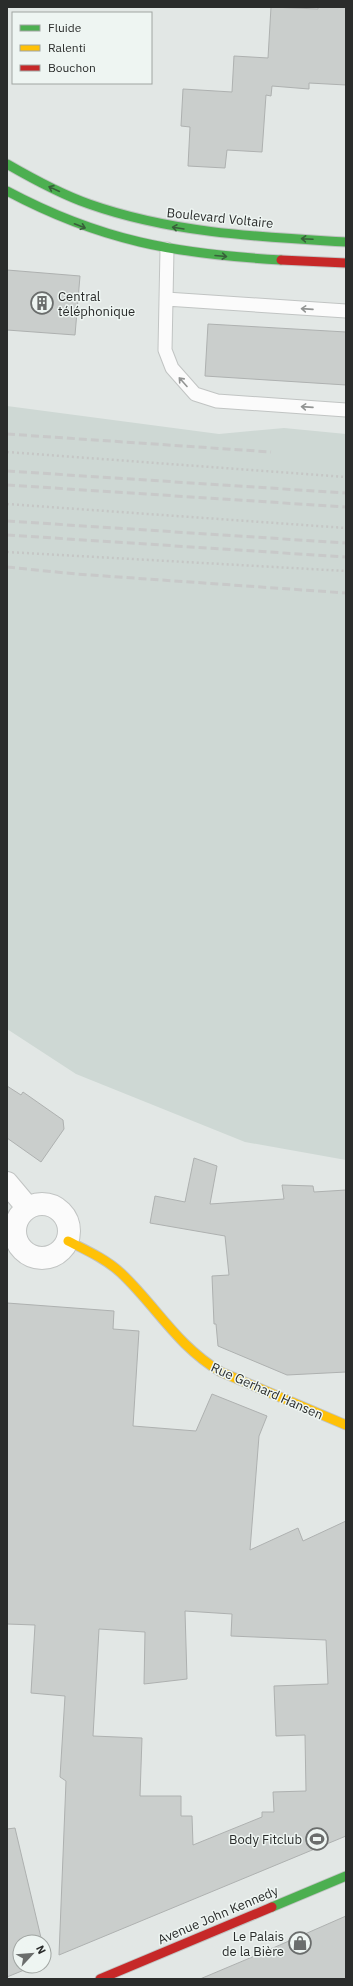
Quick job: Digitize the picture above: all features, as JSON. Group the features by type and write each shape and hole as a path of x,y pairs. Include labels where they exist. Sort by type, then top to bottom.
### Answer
{"street":[{"name":"Boulevard Voltaire","path":"7,164 78,200 120,215 158,224 225,234 346,242"},
{"path":"7,191 41,209 83,227 126,240 167,249 234,257 346,263"},
{"path":"7,1183 28,1208"},
{"path":"38,1204 48,1204 62,1212 69,1226 68,1241 59,1253 46,1258 13,1251 16,1237 15,1228 21,1214 28,1208 38,1204"},
{"name":"Rue Gerhard Hansen","path":"68,1241 104,1260 121,1273 184,1344 209,1366 346,1425"},
{"name":"Avenue John Kennedy","path":"100,1979 346,1876"}],"lane":[{"path":"167,249 165,350 172,368 178,377 195,394 205,398 346,410"},
{"path":"166,299 346,311"}],"path":[{"path":"7,452 346,477"},
{"path":"7,504 346,528"},
{"path":"7,552 346,571"}],"shaded area":[{"path":"7,406 219,434 284,428 346,434 346,1160 245,1142 76,1074 7,1029"}],"building":[{"path":"271,7 318,9 318,7 346,7 346,85 309,83 309,89 272,86 271,96 266,95 262,152 227,150 225,168 188,166 190,127 181,126 183,89 232,92 234,56 268,58"},
{"name":"Central téléphonique","path":"7,270 80,276 75,335 7,330"},
{"path":"208,324 346,332 346,385 205,376"},
{"path":"7,1086 21,1095 23,1092 63,1120 64,1129 41,1162 7,1138"},
{"path":"194,1158 217,1166 210,1204 284,1199 282,1185 313,1186 314,1192 346,1190 346,1372 287,1375 218,1346 216,1324 214,1324 212,1276 229,1275 225,1236 150,1223 155,1196 185,1202"},
{"path":"7,1303 114,1311 113,1329 139,1331 133,1426 196,1431 212,1394 267,1416 259,1436 250,1550 298,1528 303,1541 346,1521 346,1836 59,1955 66,1781 60,1777 65,1696 31,1693 35,1625 7,1624","holes":["185,1611 232,1614 231,1636 326,1640 328,1684 274,1686 276,1736 305,1735 306,1791 273,1792 274,1812 262,1812 262,1817 193,1845 192,1816 181,1816 181,1796 140,1796 142,1738 93,1736 99,1629 145,1632 144,1684 187,1679"]},
{"path":"15,1828 40,1934 12,1934 12,1974 14,1974 7,1977 7,1829"},
{"path":"346,1916 346,1979 200,1979 257,1955"}],"railway":[{"path":"7,434 271,452"},
{"path":"7,471 346,493"},
{"path":"7,485 346,507"},
{"path":"7,521 346,543"},
{"path":"7,535 346,557"},
{"path":"7,567 76,574 346,593"}],"traffic: fast":[{"path":"7,164 68,196 120,214 216,232 346,242"},
{"path":"7,191 41,208 75,222 140,242 207,254 281,260"},
{"path":"272,1907 346,1876"}],"traffic: slow":[{"path":"68,1241 96,1255 121,1273 191,1350 221,1372 346,1425"}],"traffic: jam":[{"path":"281,260 346,263"},
{"path":"100,1979 272,1907"}],"place":[{"name":"Central téléphonique","path":"42,303"},
{"name":"Body Fitclub","path":"317,1839"},
{"name":"Le Palais de la Bière","path":"300,1943"}]}
